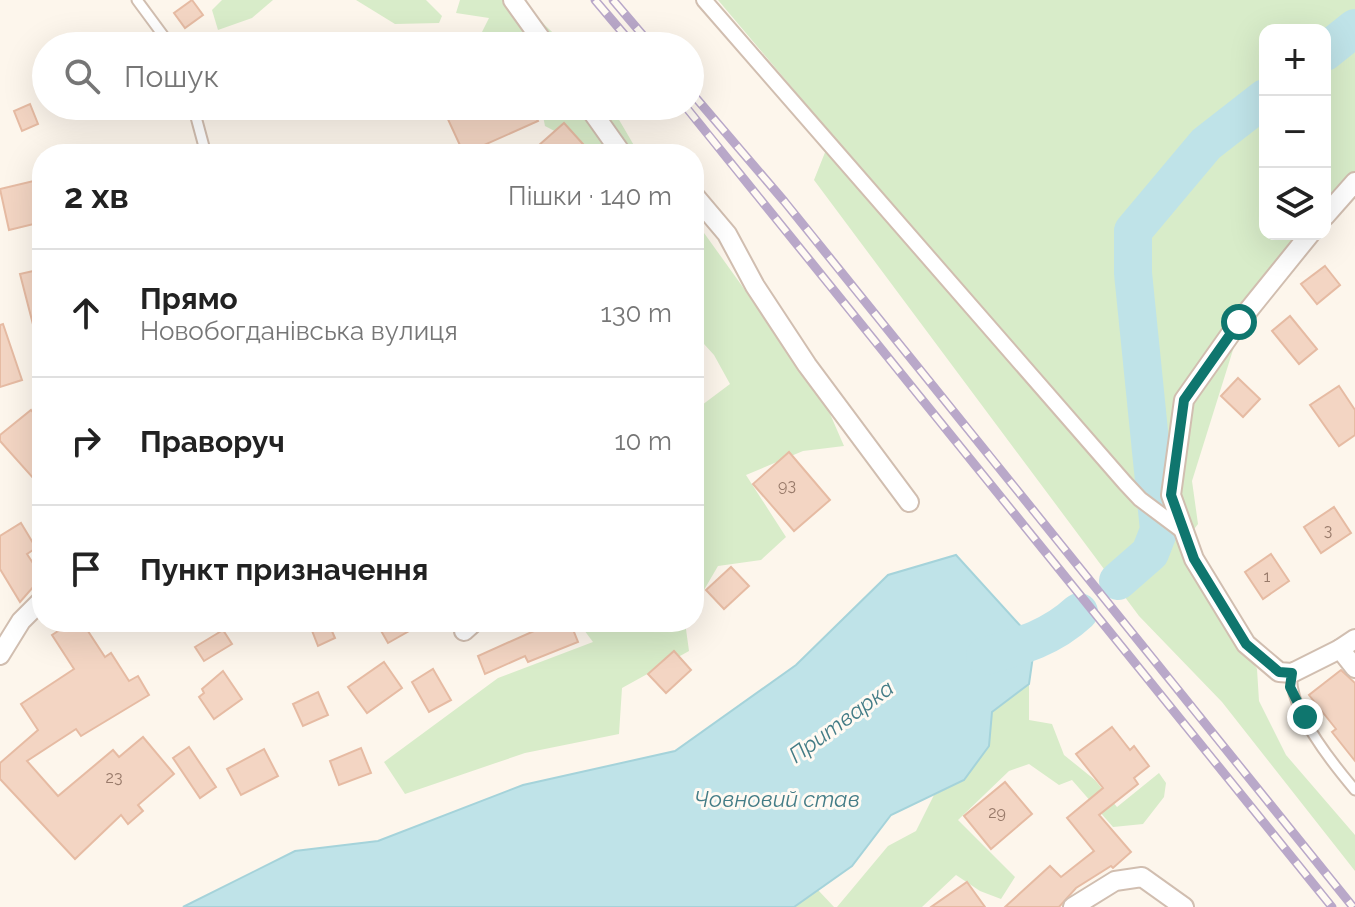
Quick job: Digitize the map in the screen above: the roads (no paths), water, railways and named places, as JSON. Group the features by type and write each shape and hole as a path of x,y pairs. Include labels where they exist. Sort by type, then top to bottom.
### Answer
{"street":[{"path":"513,0 536,32"},
{"path":"704,0 1140,499 1175,524"},
{"path":"598,120 615,144"},
{"path":"1331,209 1355,182"},
{"path":"704,207 727,234 755,286 807,365 909,502"},
{"path":"1305,240 1239,322 1184,400 1171,495 1175,524 1246,644 1279,672 1292,673 1348,644 1355,668"},
{"path":"0,655 21,621 32,610"},
{"path":"1073,907 1115,881 1142,877 1184,907"}],"lane":[{"path":"137,0 161,32"},
{"path":"197,120 203,144"},
{"path":"1292,673 1293,695 1333,764 1355,790"}],"water":[{"name":"Човновий став","path":"956,555 1035,642 1029,684 992,712 989,746 964,780 891,815 852,866 794,907 183,907 295,851 378,841 523,785 675,751 796,665 888,575"}],"waterway":[{"name":"Притварка","path":"1331,47 1355,28"},
{"name":"Притварка","path":"1118,581 1150,553 1159,530 1133,273 1133,231 1206,144 1259,103"},
{"name":"Притварка","path":"985,656 1046,635 1079,612"}],"railway":[{"path":"595,0 622,32"},
{"path":"613,0 640,32"},
{"path":"704,107 784,201 1353,907"},
{"path":"696,120 1332,907"}]}
